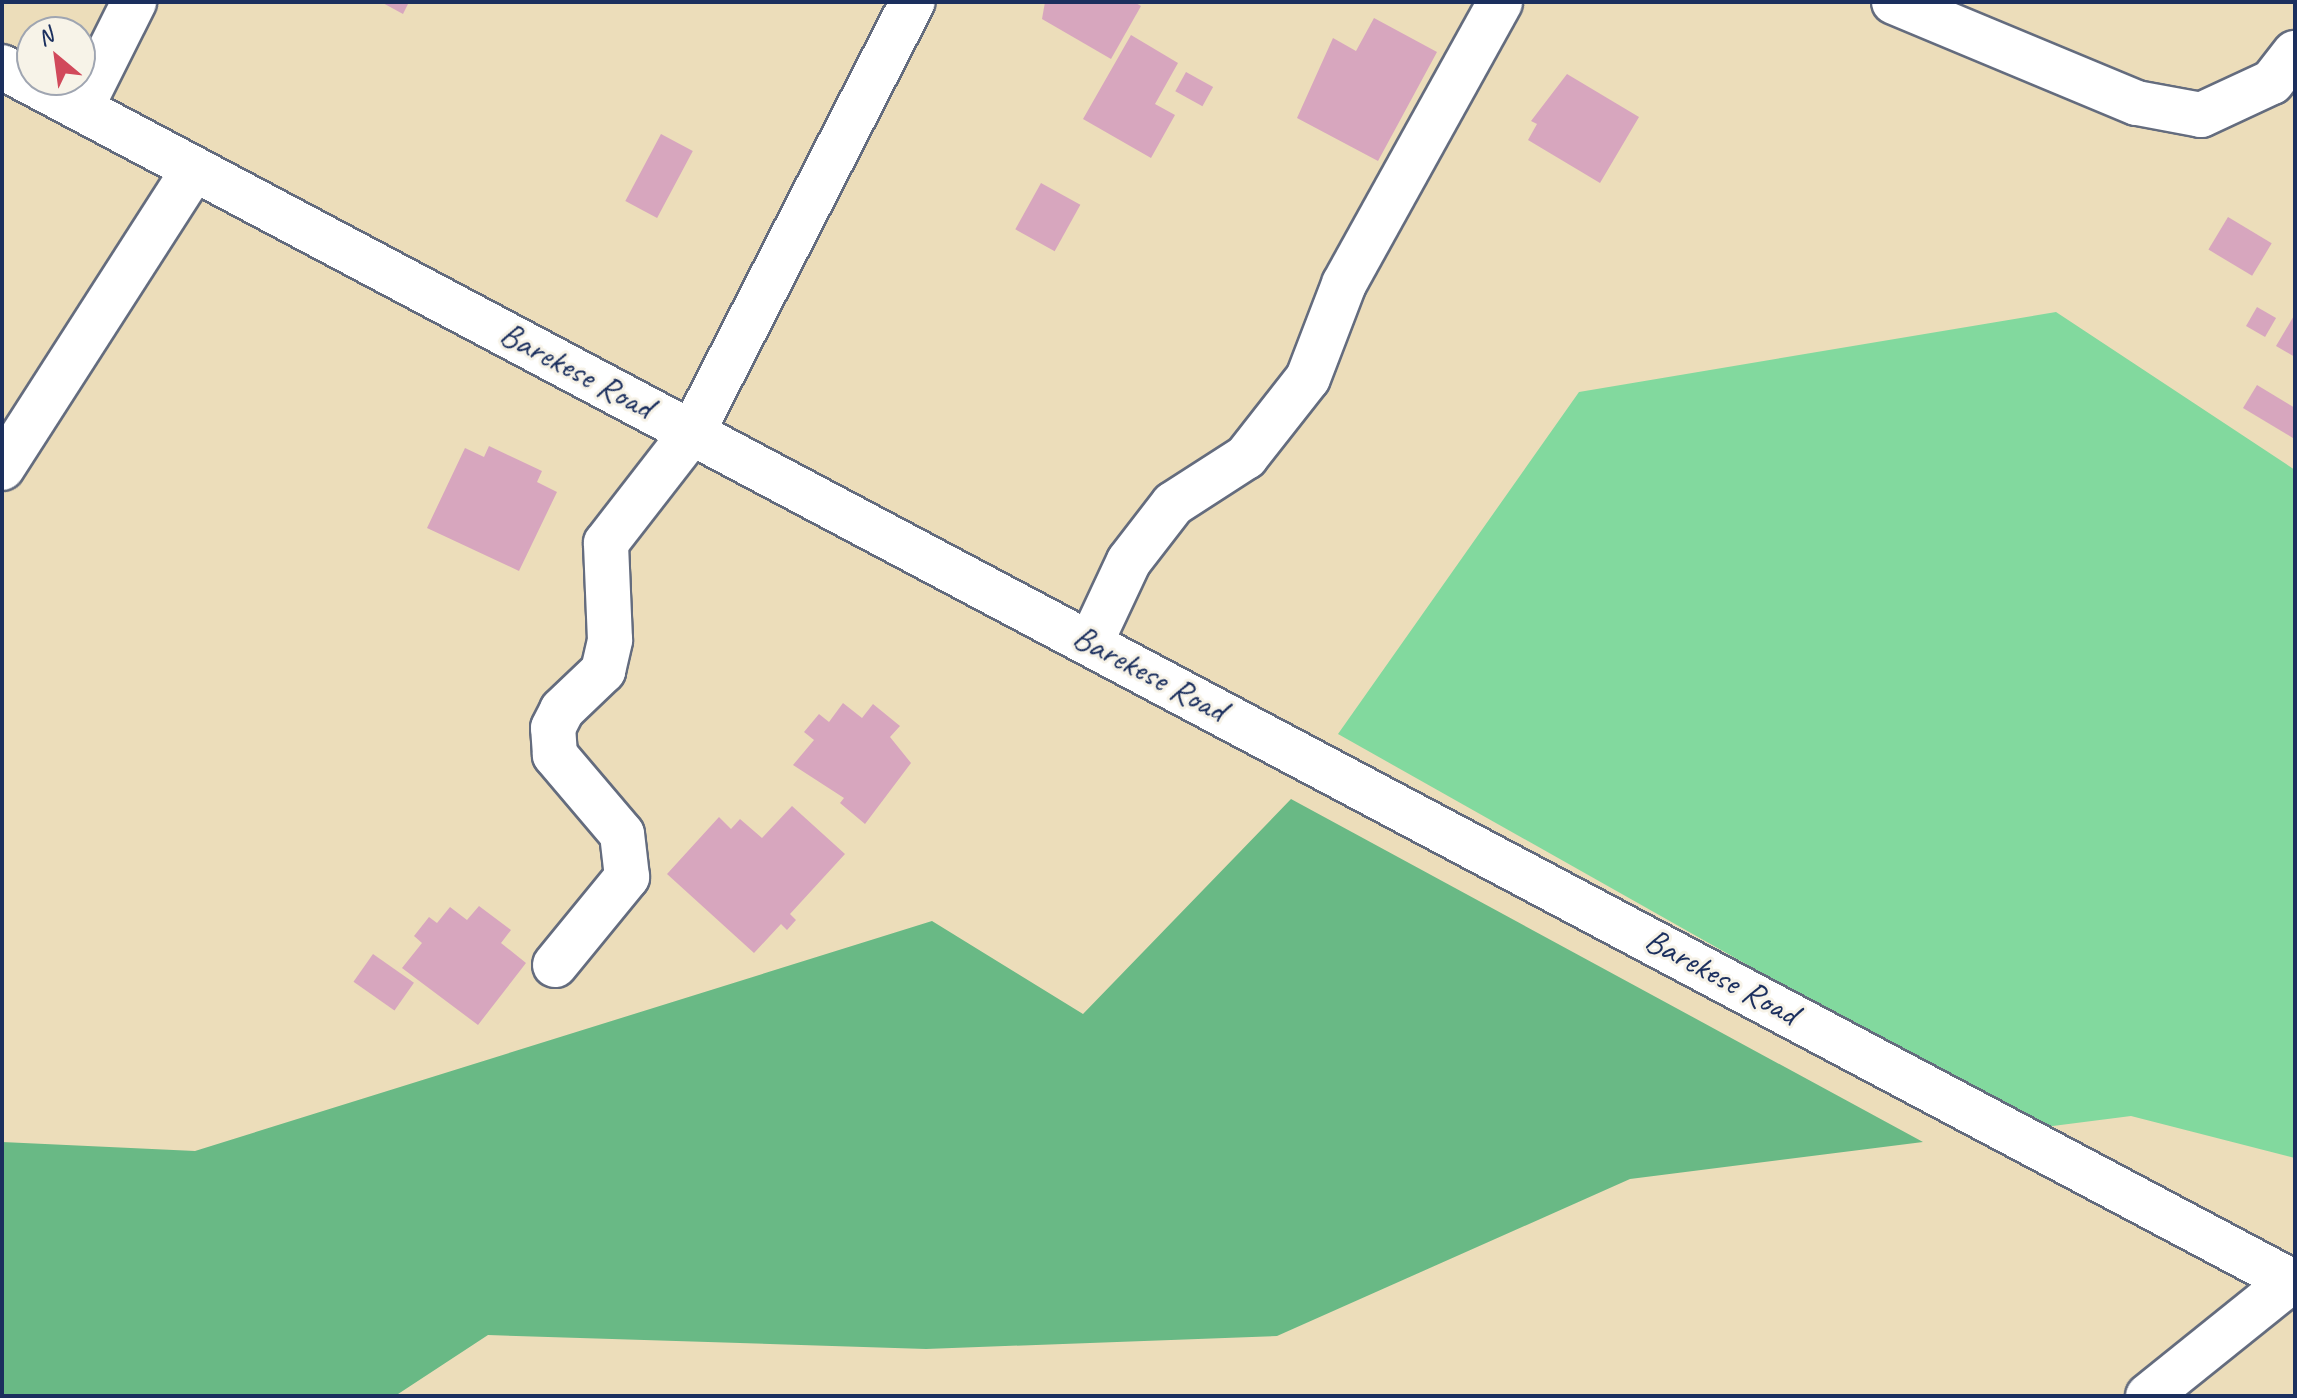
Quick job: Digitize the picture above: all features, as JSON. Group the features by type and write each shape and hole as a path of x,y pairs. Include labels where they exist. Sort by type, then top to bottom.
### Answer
{"street":[{"path":"81,108 134,2"},
{"path":"555,965 627,877 629,855 622,834 568,777 555,755 553,728 603,671 610,640 606,543 693,431 913,2"},
{"path":"1091,642 1129,561 1173,504 1246,457 1308,378 1344,284 1500,2"},
{"path":"1894,2 2137,103 2201,115 2272,82 2295,53"},
{"name":"Barekese Road","path":"2,67 2293,1282"},
{"path":"2,468 194,169"},
{"path":"2148,1396 2293,1282"}],"green space":[{"path":"2056,312 2295,470 2295,1158 2131,1116 2037,1128 1338,734 1579,392"},
{"path":"1291,799 1923,1142 1630,1179 1277,1336 926,1349 488,1335 395,1396 2,1396 2,1142 195,1151 932,921 1083,1014"}],"building":[{"path":"381,2 409,2 403,14"},
{"path":"1045,2 1134,2 1141,6 1111,59 1042,19"},
{"path":"1374,18 1437,52 1378,161 1297,118 1333,38 1356,51"},
{"path":"1131,35 1178,63 1155,104 1175,115 1151,158 1083,119"},
{"path":"1186,72 1213,87 1202,106 1175,91"},
{"path":"1567,74 1639,117 1600,183 1528,140 1537,124 1531,121"},
{"path":"661,134 693,151 657,218 625,201"},
{"path":"1041,183 1080,205 1055,251 1015,229"},
{"path":"2228,217 2272,243 2252,276 2208,250"},
{"path":"2257,307 2276,318 2265,337 2246,326"},
{"path":"2295,314 2295,357 2276,346"},
{"path":"2257,385 2295,408 2293,438 2243,408"},
{"path":"489,446 542,471 537,482 557,492 519,571 427,528 465,448 484,457"},
{"path":"843,703 862,718 873,704 900,726 890,737 911,763 865,824 840,803 844,798 793,765 814,740 804,732 819,714 829,722"},
{"path":"792,806 845,854 790,914 796,920 787,930 781,924 754,953 667,874 719,817 731,829 740,819 762,838"},
{"path":"479,906 511,930 501,943 526,963 478,1025 402,968 422,943 414,936 429,917 437,923 450,907 467,920"},
{"path":"373,954 414,983 394,1011 353,982"}]}
